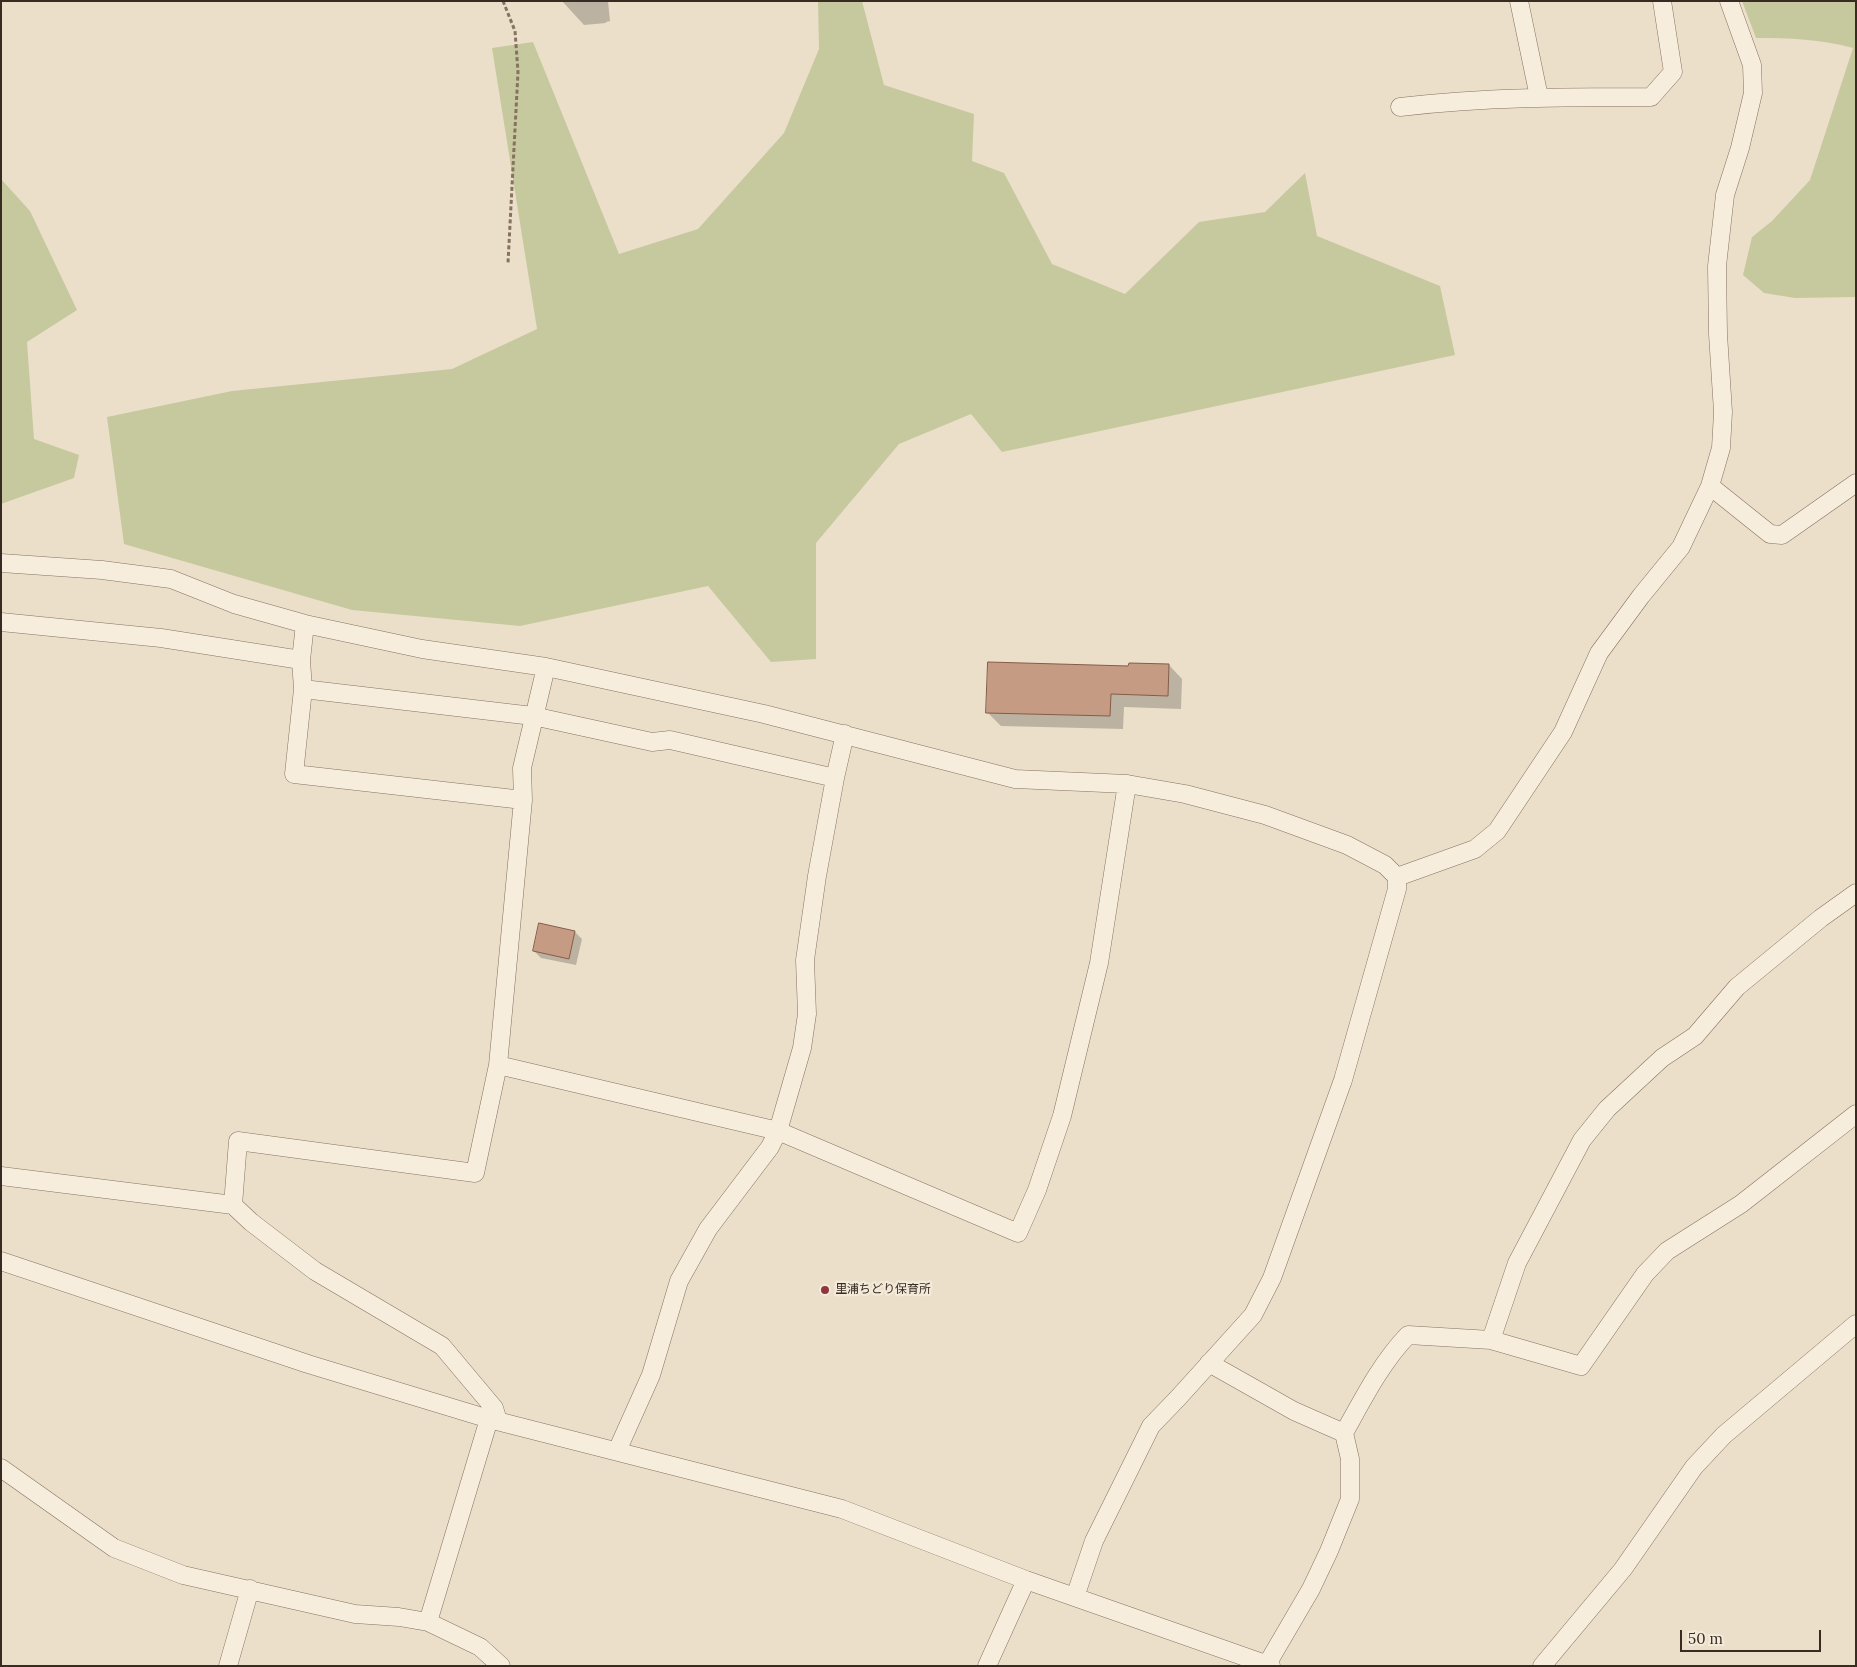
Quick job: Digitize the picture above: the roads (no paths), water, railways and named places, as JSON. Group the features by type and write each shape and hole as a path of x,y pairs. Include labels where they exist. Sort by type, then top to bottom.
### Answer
{"street":[{"path":"1519,1 1539,97"},
{"path":"1400,107 1539,97 1651,97 1673,72 1662,1"},
{"path":"1397,877 1475,849 1497,831 1563,732 1600,653 1641,596 1681,547 1710,486 1721,448 1722,421 1717,266 1725,196 1740,148 1753,93 1752,65 1729,1"},
{"path":"1710,486 1770,534 1782,536 1856,483"},
{"path":"1,563 102,570 171,579 234,604 305,624 422,649 546,667 764,714 1014,779 1127,784 1184,794 1265,815 1347,845 1385,865 1397,877 1397,889 1343,1080 1281,1254 1254,1315 1151,1426 1094,1542 1074,1597"},
{"path":"1,622 161,638 301,660"},
{"path":"305,624 301,660 303,690 294,774 523,800"},
{"path":"233,1205 238,1141 475,1173 498,1065 523,800 522,768 546,667"},
{"path":"303,690 533,716 652,742 670,740 835,778"},
{"path":"617,1451 651,1375 679,1281 708,1229 770,1148 778,1131 802,1048 807,1014 805,960 835,778 845,734"},
{"path":"498,1065 778,1131 1018,1233 1037,1190 1064,1107 1099,962 1127,784"},
{"path":"1491,1340 1517,1263 1582,1140 1606,1109 1662,1058 1695,1036 1738,987 1821,918 1856,892"},
{"path":"1,1261 308,1364 494,1420 842,1509 1026,1580 1268,1665 1311,1589 1350,1499 1350,1459 1344,1433 1370,1386 1398,1345 1408,1335 1491,1340 1580,1366 1645,1274 1667,1251 1741,1204 1856,1114"},
{"path":"1,1176 233,1205 251,1222 316,1271 442,1346 494,1408 494,1420 428,1622"},
{"path":"1542,1666 1623,1569 1694,1468 1724,1435 1856,1324"},
{"path":"1209,1363 1294,1411 1344,1433"},
{"path":"1,1468 114,1548 183,1575 355,1614 399,1617 428,1622 480,1647 501,1666"},
{"path":"987,1666 1026,1580"},
{"path":"228,1666 250,1589"}],"place":[{"name":"里浦ちどり保育所","path":"825,1290"}]}
